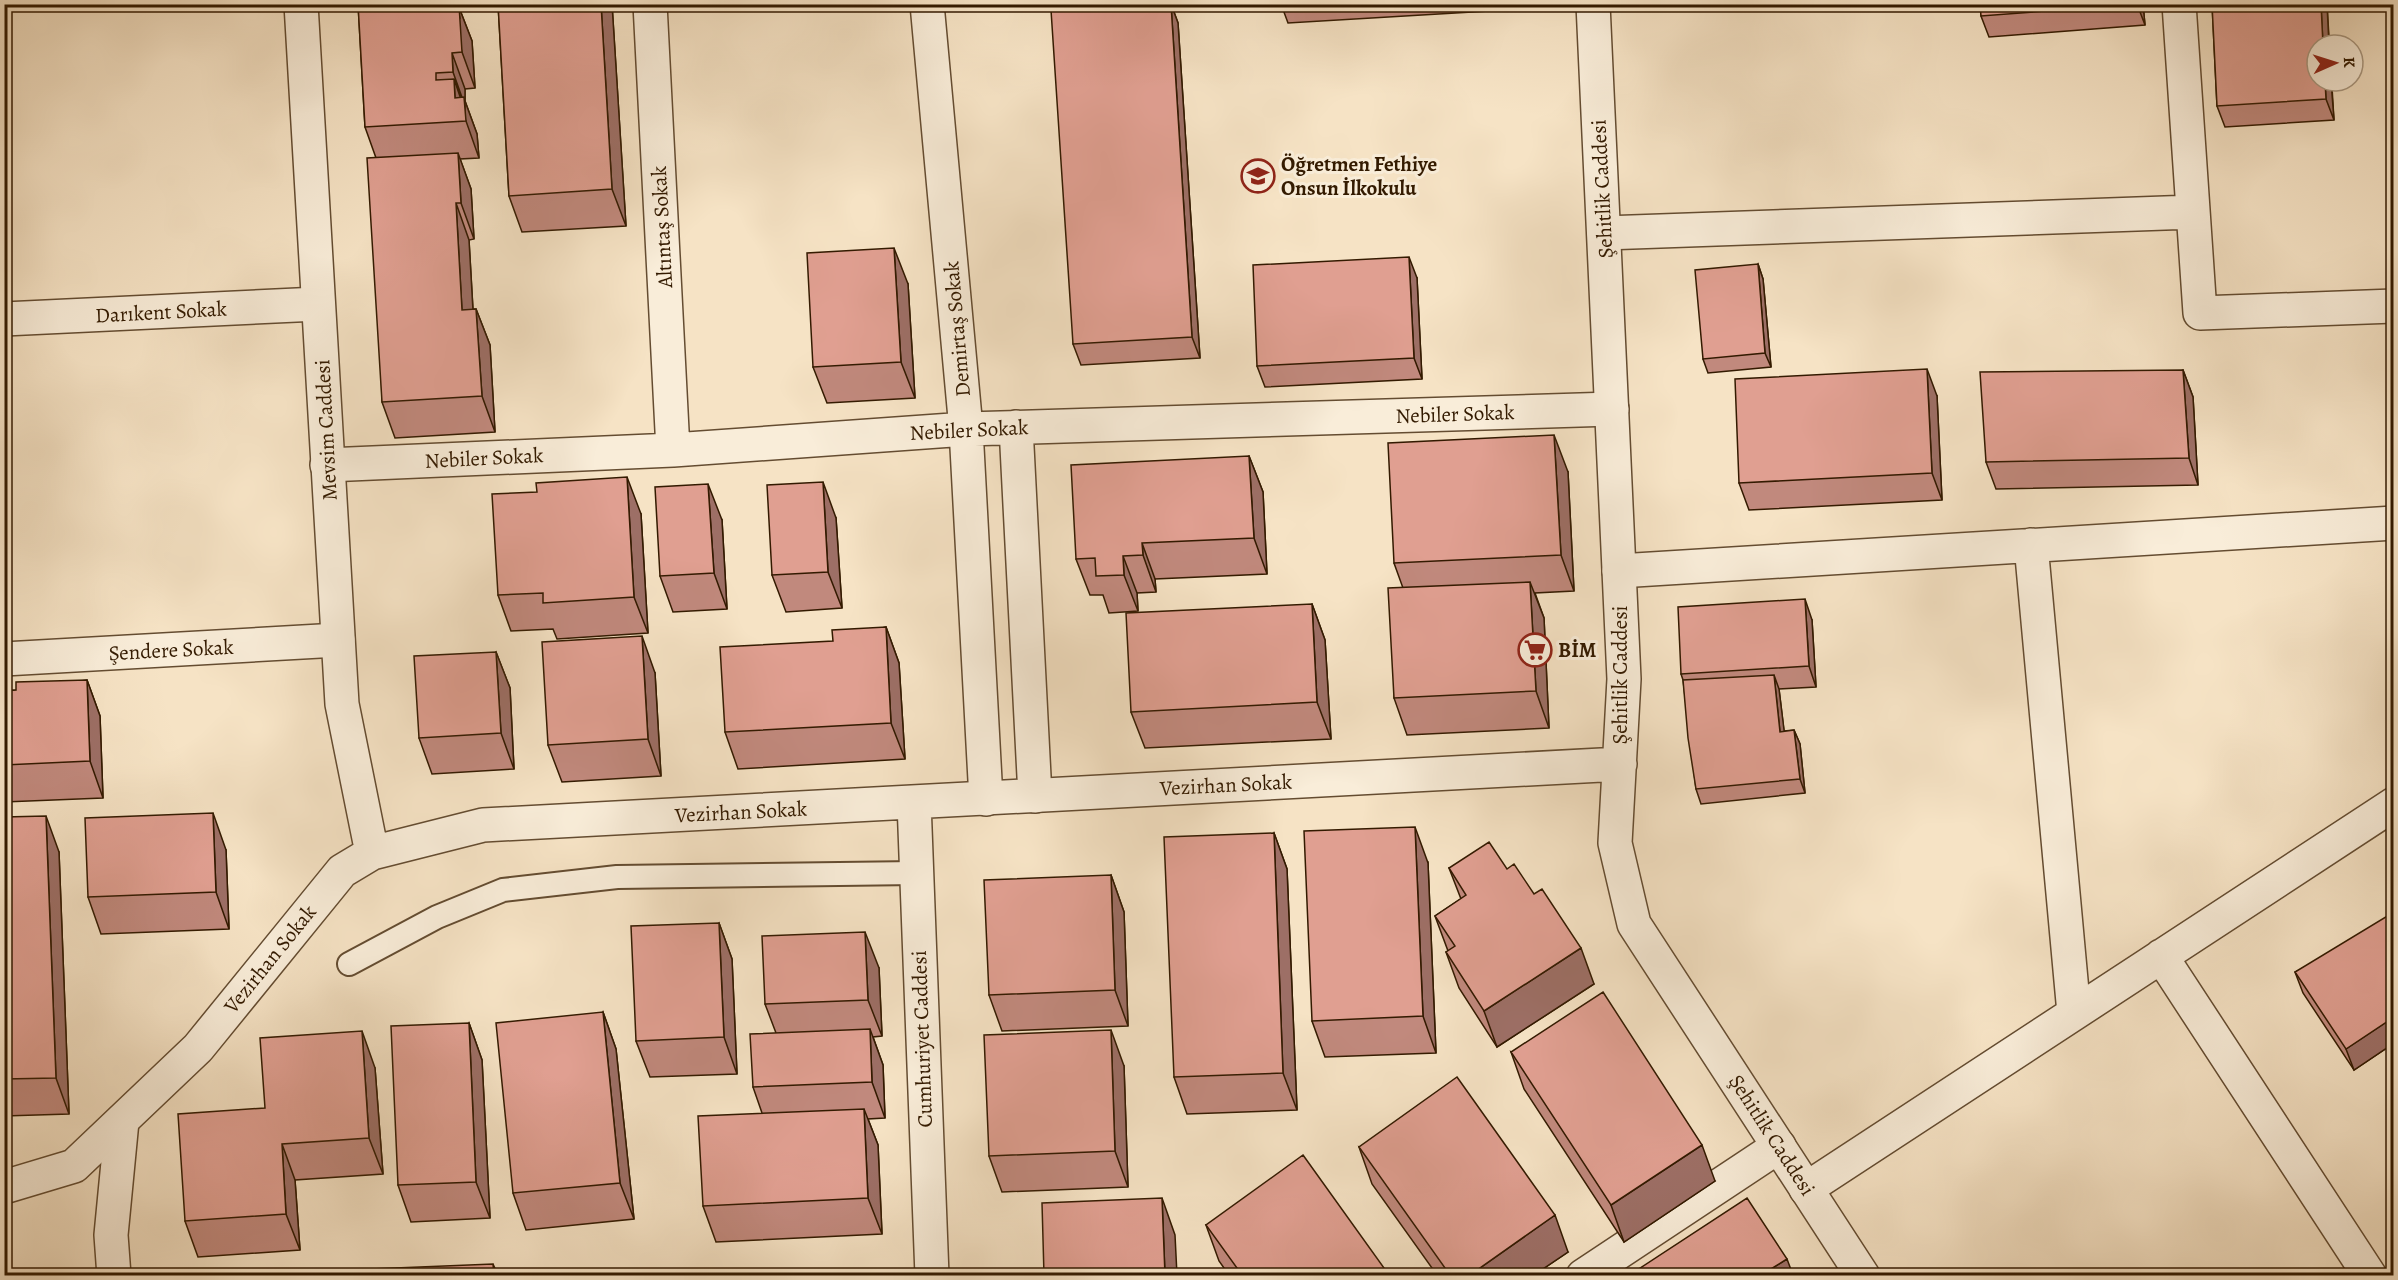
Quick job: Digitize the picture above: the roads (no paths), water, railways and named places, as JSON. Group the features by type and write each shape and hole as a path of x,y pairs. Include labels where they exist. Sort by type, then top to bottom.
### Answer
{"street":[{"name":"Mevsim Caddesi","path":"301,4 342,704 372,853"},
{"name":"Altıntaş Sokak","path":"650,4 673,450"},
{"name":"Demirtaş Sokak","path":"927,4 966,429 987,799"},
{"name":"Şehitlik Caddesi","path":"1593,4 1624,679 1615,843 1634,924 1863,1275"},
{"path":"2179,4 2200,313 2394,306"},
{"path":"1604,233 2193,212"},
{"name":"Darıkent Sokak","path":"4,319 318,304"},
{"name":"Nebiler Sokak","path":"327,465 673,450 966,429 1612,409"},
{"path":"1016,427 1035,796"},
{"path":"1619,571 2394,523"},
{"path":"2031,545 2074,1013"},
{"name":"Şendere Sokak","path":"4,659 338,640"},
{"name":"Vezirhan Sokak","path":"4,1187 74,1166 198,1048 342,871 372,853 483,825 1620,764"},
{"name":"Cumhuriyet Caddesi","path":"914,802 932,1275"},
{"path":"1806,1189 2394,804"},
{"path":"2162,956 2370,1275"},
{"path":"114,1275 111,1235 122,1121"},
{"path":"1583,1275 1779,1146"}],"lane":[{"path":"349,964 438,917 502,890 617,877 916,873"}],"place":[{"name":"Öğretmen Fethiye Onsun İlkokulu","path":"1258,176"},
{"name":"BİM","path":"1535,650"}]}
